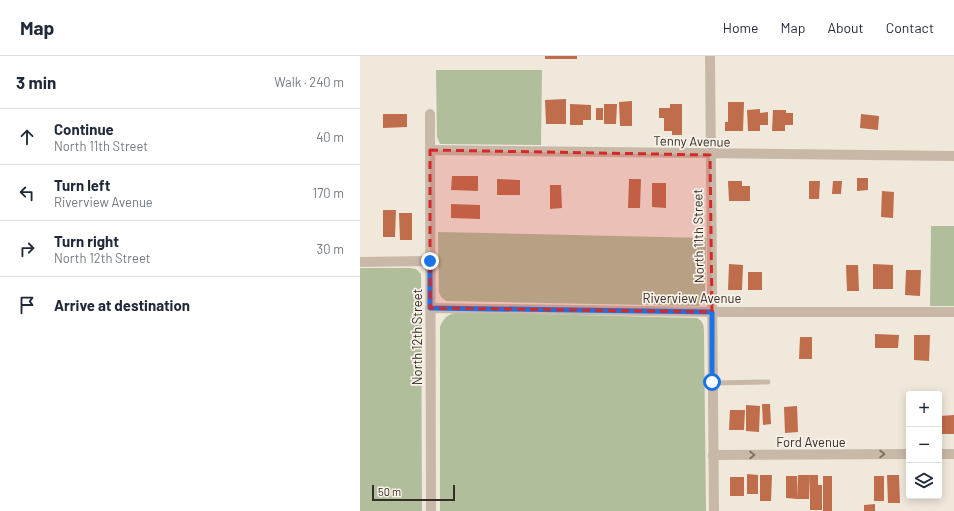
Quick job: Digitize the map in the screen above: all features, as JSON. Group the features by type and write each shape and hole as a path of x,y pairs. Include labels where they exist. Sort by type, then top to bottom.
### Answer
{"street":[{"name":"North 11th Street","path":"710,56 714,511"},
{"name":"North 12th Street","path":"430,114 432,511"},
{"name":"Tenny Avenue","path":"430,150 710,155 954,156"},
{"path":"360,262 430,261"},
{"name":"Riverview Avenue","path":"430,308 712,312 954,312"},
{"name":"Ford Avenue","path":"713,455 906,454"},
{"path":"942,454 954,454"}],"lane":[{"path":"712,382 768,382"}],"highlighted area":[{"path":"430,150 710,155 712,312 430,308"}],"green space":[{"path":"436,70 542,70 541,145 440,144 437,137"},
{"path":"931,226 954,226 954,306 930,306"},
{"path":"438,232 706,238 705,298 703,304 698,306 446,301 441,297 439,292"},
{"path":"360,268 410,268 416,269 421,274 422,511 360,511"},
{"path":"459,312 697,318 701,320 704,330 706,511 440,511 440,327 447,316"}],"building":[{"path":"545,56 577,56 577,59 545,59"},
{"path":"566,99 566,124 546,124 545,100"},
{"path":"632,101 632,126 620,126 619,102"},
{"path":"728,102 744,102 743,131 725,131 725,122 728,122"},
{"path":"570,104 591,105 591,120 583,120 583,125 570,125"},
{"path":"604,104 617,104 616,124 604,124"},
{"path":"670,104 682,104 682,135 672,135 672,131 664,131 664,118 659,118 659,108 670,108"},
{"path":"596,108 603,108 603,120 596,120"},
{"path":"760,109 760,113 768,112 768,125 760,125 760,131 748,131 747,110"},
{"path":"773,110 786,110 786,113 793,113 793,125 785,125 785,131 772,131"},
{"path":"383,114 407,114 407,127 383,128"},
{"path":"861,114 879,116 878,130 860,128"},
{"path":"452,176 478,176 478,191 451,190"},
{"path":"857,178 868,178 868,190 857,191"},
{"path":"497,179 520,180 520,195 497,195"},
{"path":"629,179 641,179 640,208 628,208"},
{"path":"728,181 742,181 742,186 750,186 750,201 729,201"},
{"path":"809,181 820,181 819,199 809,199"},
{"path":"833,181 842,181 841,194 832,194"},
{"path":"652,183 666,183 666,208 652,207"},
{"path":"550,185 561,185 562,208 550,209"},
{"path":"882,191 894,192 893,218 881,217"},
{"path":"451,204 480,205 480,219 451,218"},
{"path":"383,210 396,210 395,237 383,237"},
{"path":"399,213 412,213 412,240 400,240"},
{"path":"729,264 743,265 742,290 728,290"},
{"path":"873,264 893,265 893,289 873,289"},
{"path":"846,265 858,265 859,291 847,291"},
{"path":"906,270 921,270 920,296 905,295"},
{"path":"748,272 762,272 762,290 748,290"},
{"path":"875,334 899,335 898,348 875,348"},
{"path":"914,335 930,335 929,361 914,360"},
{"path":"800,337 812,337 812,359 799,359"},
{"path":"762,404 770,404 771,424 763,425"},
{"path":"746,405 760,406 759,432 746,431"},
{"path":"797,406 798,432 785,433 784,407"},
{"path":"730,410 745,410 744,430 729,430"},
{"path":"954,415 954,434 942,434 942,416"},
{"path":"747,474 758,475 758,494 747,494"},
{"path":"760,475 772,475 771,501 760,501"},
{"path":"798,475 810,475 809,499 797,499"},
{"path":"810,475 818,475 818,485 822,485 822,510 810,510"},
{"path":"887,475 899,475 900,503 888,503"},
{"path":"786,476 797,476 797,499 786,498"},
{"path":"823,476 832,476 832,511 823,511"},
{"path":"874,476 884,476 884,501 874,501"},
{"path":"730,477 744,477 744,496 730,496"},
{"path":"875,504 875,511 864,511 864,505"}],"route":[{"path":"430,261 430,308 712,312 712,382"}]}
